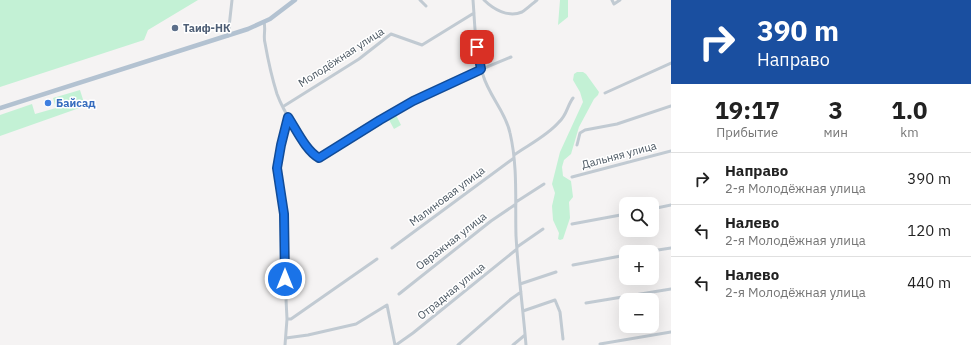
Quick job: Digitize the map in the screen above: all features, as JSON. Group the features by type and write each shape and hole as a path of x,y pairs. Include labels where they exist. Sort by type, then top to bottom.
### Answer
{"main road":[{"path":"0,108 228,36 264,22 295,0"}],"street":[{"path":"228,36 232,0"},
{"path":"420,0 426,6"},
{"path":"478,0 473,2 477,47 481,69 485,81 503,114 510,132 514,156 517,248 526,345"},
{"path":"484,0 498,10 512,14 521,12 537,0"},
{"path":"612,0 614,4 620,0"},
{"name":"Молодёжная улица","path":"284,106 359,59 391,34 422,45 474,13"},
{"path":"264,22 266,29 264,41 278,95 288,117 304,142 313,154 319,158 413,101 481,69 511,57"},
{"path":"606,93 671,63"},
{"name":"Малиновая улица","path":"392,248 559,123 567,113 568,106 573,98"},
{"path":"578,145 580,133 584,130 617,124 671,106"},
{"path":"285,345 287,319 284,214 277,168 288,117"},
{"name":"Дальняя улица","path":"572,177 671,151"},
{"name":"Овражная улица","path":"399,294 491,221 544,184"},
{"path":"659,208 671,205"},
{"path":"572,224 619,215"},
{"name":"Отрадная улица","path":"396,345 543,228"},
{"path":"659,250 671,248"},
{"path":"573,265 619,256"},
{"path":"287,319 291,319 377,259"},
{"path":"520,284 556,272"},
{"path":"586,303 671,289"},
{"path":"458,345 521,292"},
{"path":"523,311 555,300 560,312 563,339"},
{"path":"286,338 308,335 356,324 386,305 396,345"},
{"path":"600,344 671,332"},
{"path":"513,345 525,335"}],"green space":[{"path":"0,0 198,0 148,30 144,40 0,87"},
{"path":"560,0 568,0 568,17 558,25"},
{"path":"577,72 583,72 586,74 599,92 579,127 571,154 564,160 562,167 563,176 571,181 573,197 569,202 570,218 563,239 560,240 558,239 559,233 553,220 552,206 555,193 552,184 560,152 583,102 580,92 573,80 574,74"},
{"path":"80,90 85,106 0,136 0,115 32,104 35,114 56,108 53,98"},
{"path":"396,115 401,125 394,129 388,118"}],"place":[{"name":"Таиф-НК","path":"175,28"},
{"name":"Байсад","path":"48,103"}],"route":[{"path":"285,279 284,214 277,168 288,117 313,154 319,158 413,101 480,70 477,47"}]}
